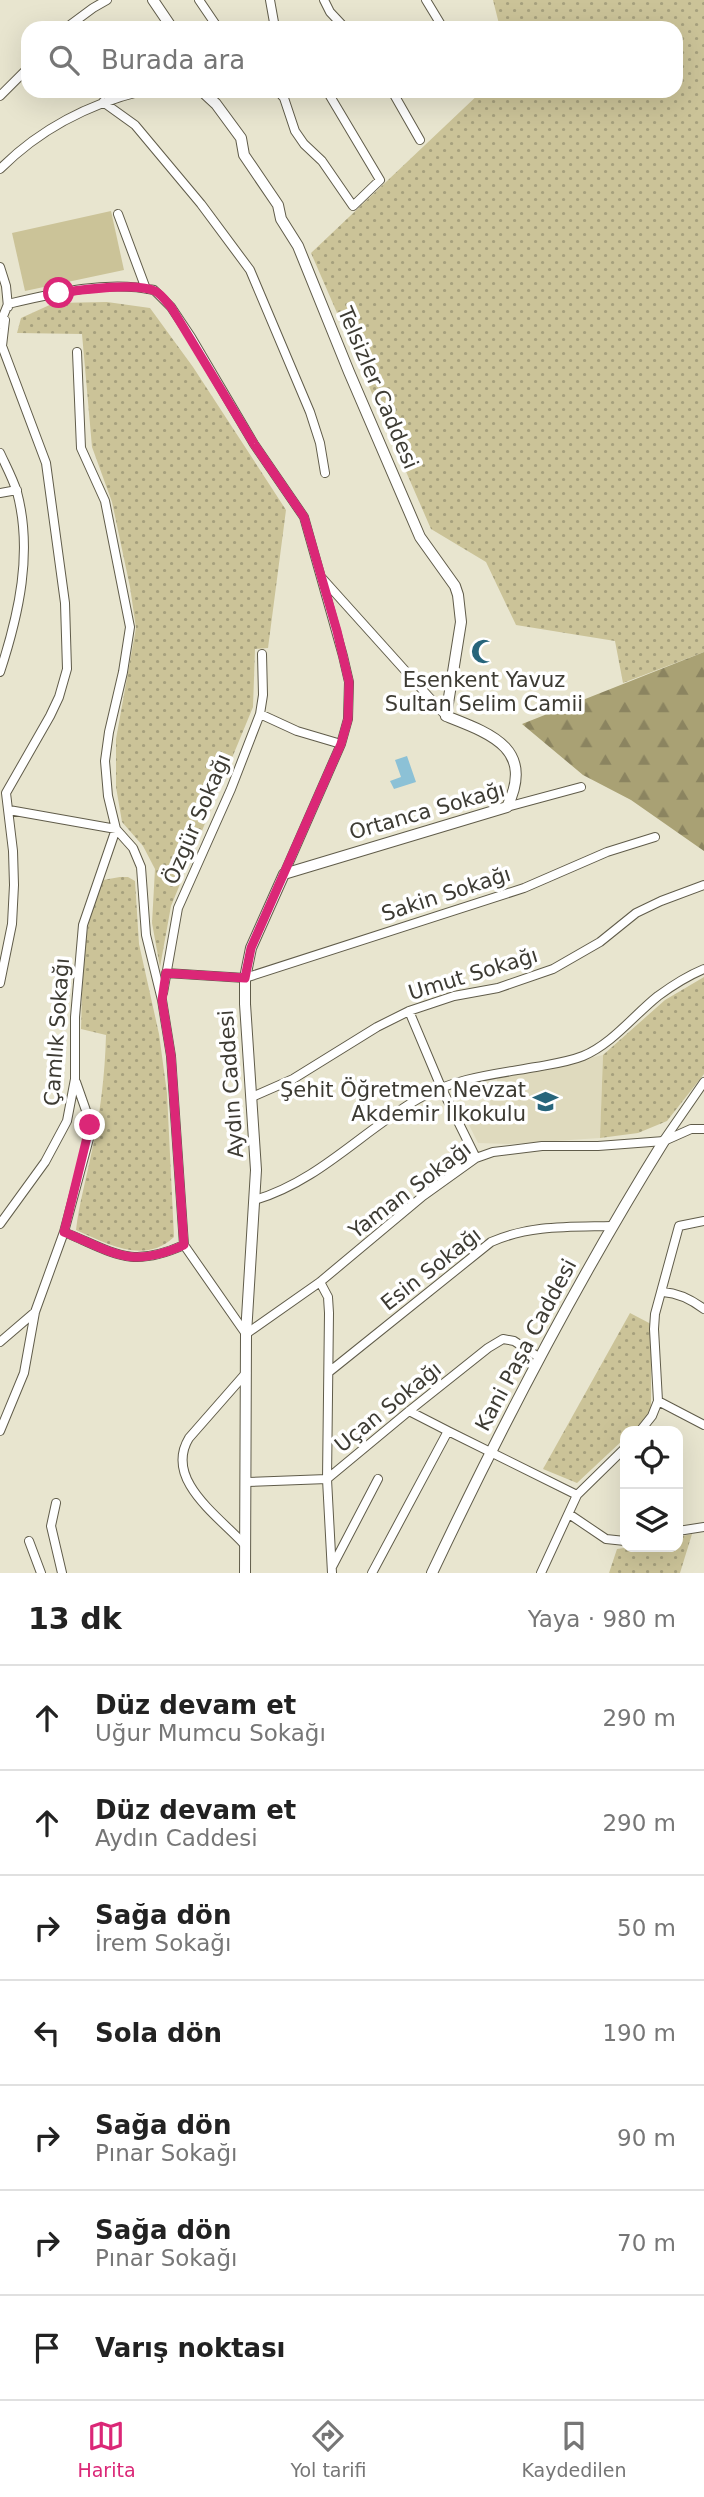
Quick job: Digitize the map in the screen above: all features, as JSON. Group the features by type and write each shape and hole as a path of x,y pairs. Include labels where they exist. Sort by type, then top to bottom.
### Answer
{"street":[{"path":"73,21 91,4 107,0"},
{"path":"199,0 213,21"},
{"path":"270,0 274,21"},
{"path":"324,0 338,21"},
{"path":"426,0 439,21"},
{"path":"152,1 167,21"},
{"path":"0,96 21,75"},
{"path":"0,169 17,152 55,126 103,102 117,98"},
{"name":"Telsizler Caddesi","path":"210,98 241,138 244,155 278,205 281,219 298,246 421,537 455,586 461,622 446,716"},
{"path":"283,98 295,131 322,161 353,206 380,180 331,98"},
{"path":"396,98 420,140"},
{"path":"103,102 135,125 201,204 250,270 310,412 320,443 325,473"},
{"path":"8,304 86,289 146,289 118,214"},
{"path":"0,267 8,304 2,342 46,463 65,603 67,647 67,669 59,697 3,792 9,810 13,851 12,924 0,983"},
{"name":"Aydın Caddesi","path":"146,289 159,294 171,307 254,444 304,517 349,682 348,719 341,744 251,948 245,978 256,1200 246,1334 246,1482 243,1543 245,1573"},
{"path":"0,324 8,304"},
{"path":"77,352 81,449 105,501 130,627 124,672 109,732 105,761 108,796 116,829 133,848 141,867 146,935 162,1000 171,1056 184,1245 246,1334"},
{"path":"0,453 16,490 24,530 17,613 0,672"},
{"path":"0,493 16,490"},
{"path":"319,575 446,716 499,740 514,762 517,780 507,807"},
{"name":"Özgür Sokağı","path":"162,1000 178,908 231,789 260,714 264,695 262,654"},
{"path":"260,714 297,731 341,744"},
{"name":"Ortanca Sokağı","path":"284,874 581,787"},
{"path":"9,810 116,829"},
{"name":"Çamlık Sokağı","path":"0,1224 45,1162 65,1127 75,1079 75,1017 83,925 116,829"},
{"name":"Sakin Sokağı","path":"245,978 524,888 607,852 655,837"},
{"name":"Umut Sokağı","path":"252,1097 293,1079 377,1027 409,1011 454,996 498,988 554,969 600,942 636,913 704,885"},
{"path":"0,922 12,924"},
{"path":"256,1200 293,1186 335,1160 398,1111 441,1087 480,1076 569,1061 583,1056 635,1018 667,989 704,969"},
{"path":"166,973 245,978"},
{"path":"409,1011 441,1087 476,1157"},
{"path":"0,1431 24,1373 35,1312 64,1232 90,1131 89,1119 75,1079"},
{"path":"664,1140 704,1082"},
{"name":"Yaman Sokağı","path":"246,1334 320,1282 476,1157 493,1152 542,1146 598,1146 664,1140 691,1129 704,1129"},
{"name":"Kani Paşa Caddesi","path":"432,1573 540,1358 611,1226 664,1140"},
{"path":"644,1426 658,1401 655,1314 679,1226 695,1221 704,1222"},
{"name":"Esin Sokağı","path":"329,1372 491,1242 519,1231 539,1228 611,1226"},
{"path":"64,1232 120,1256 137,1259 184,1245"},
{"path":"320,1282 328,1297 327,1479 331,1571"},
{"path":"663,1292 684,1297 704,1309"},
{"path":"0,1342 35,1312"},
{"name":"Uçan Sokağı","path":"246,1482 327,1479 488,1348 503,1339 514,1341 540,1358"},
{"path":"243,1543 190,1486 181,1459 189,1438 246,1373"},
{"path":"658,1401 704,1425"},
{"path":"409,1411 577,1495"},
{"path":"372,1573 448,1431"},
{"path":"541,1573 577,1495 620,1453"},
{"path":"331,1571 378,1479"},
{"path":"55,1503 51,1529 62,1573"},
{"path":"569,1514 606,1539 620,1540"},
{"path":"683,1530 704,1527"},
{"path":"29,1542 41,1573"}],"shaded area":[{"path":"493,0 704,0 704,652 623,683 615,641 516,625 486,562 431,529 311,253 475,98 683,98 683,21 498,21"},
{"path":"111,211 124,270 25,291 12,233"},
{"path":"107,302 150,308 193,367 286,510 268,648 255,649 253,707 171,906 160,967 152,923 155,869 143,846 122,822 116,787 116,739 136,628 112,502 92,447 82,334 17,333 21,318 54,303"},
{"path":"120,877 135,881 139,944 159,1034 167,1093 174,1237 151,1250 138,1251 113,1246 76,1230 99,1110 106,1035 81,1029 84,953 91,915 103,880"},
{"path":"704,977 704,1074 667,1121 638,1133 600,1138 603,1055 665,1000"},
{"name":"Şehit Öğretmen Nevzat Akdemir İlkokulu","path":"603,1055 600,1138 509,1144 478,1143 467,1121 491,1108 489,1095 498,1091 497,1079"},
{"path":"630,1313 651,1324 651,1414 638,1426 620,1426 620,1443 577,1483 543,1469"},
{"path":"692,1534 680,1573 609,1573 617,1549 620,1549 620,1552 683,1552 683,1536"}],"green space":[{"path":"704,652 704,851 631,800 583,775 522,724"}],"water":[{"path":"407,756 416,782 394,789 390,781 401,777 395,760"}],"place":[{"name":"Esenkent Yavuz Sultan Selim Camii","path":"484,651"},
{"name":"Şehit Öğretmen Nevzat Akdemir İlkokulu","path":"546,1102"}],"route":[{"path":"59,293 103,288 146,289 154,290 171,307 254,444 304,517 349,682 348,719 341,744 251,948 245,978 166,973 162,1000 171,1056 184,1245 137,1259 120,1256 64,1232 90,1125"}]}
